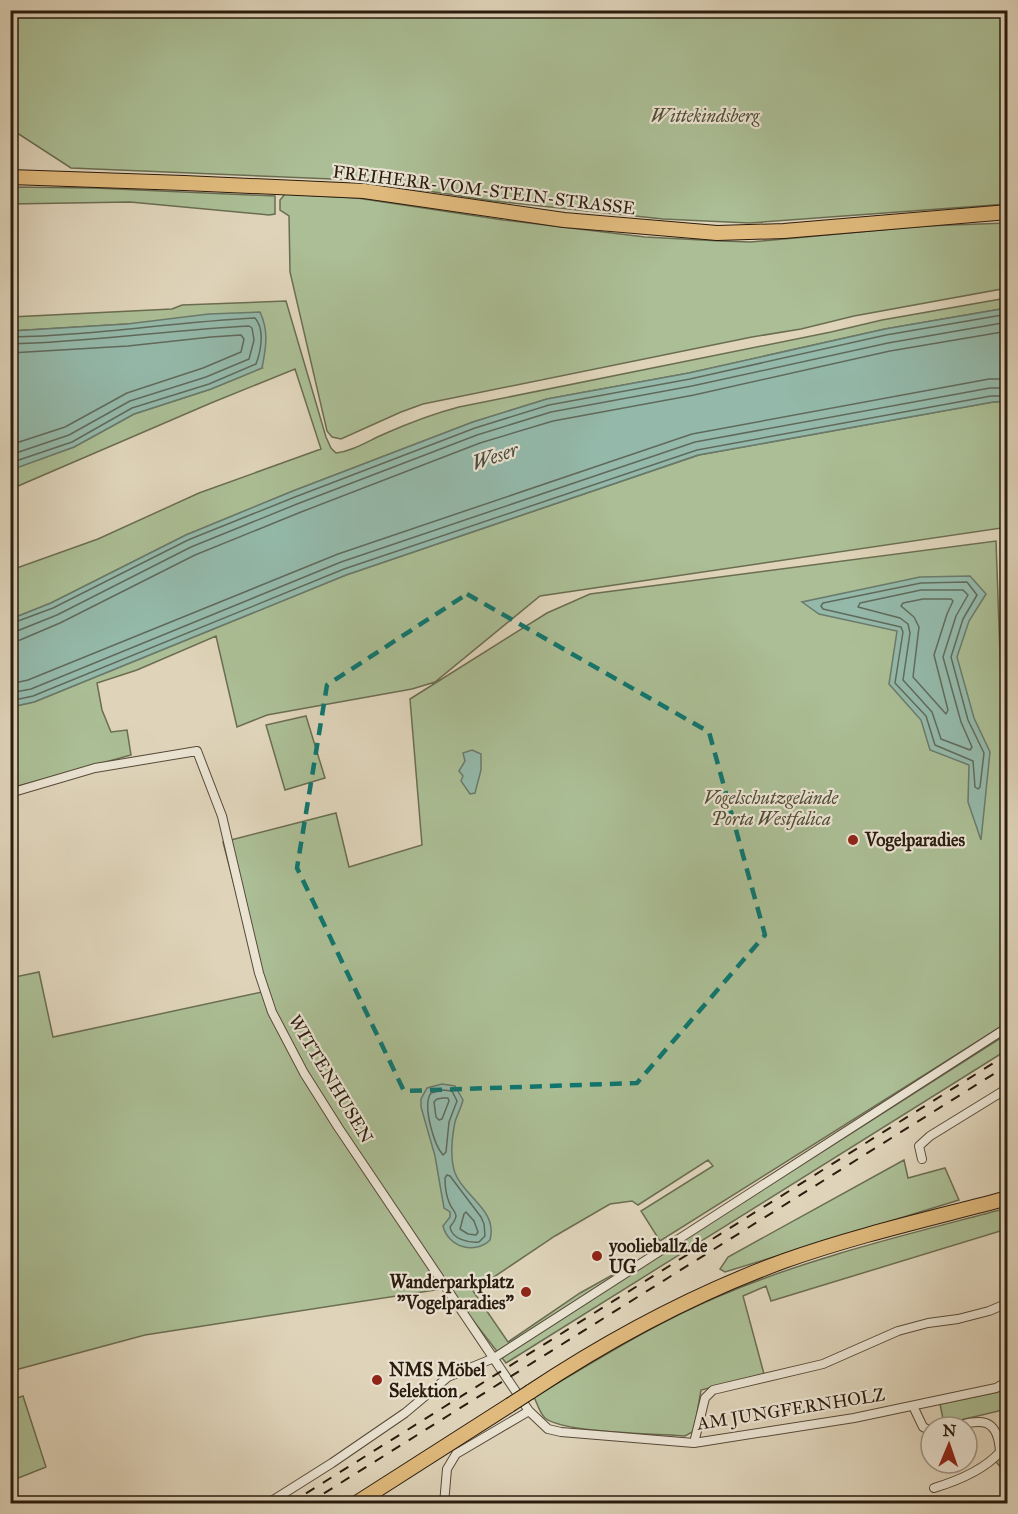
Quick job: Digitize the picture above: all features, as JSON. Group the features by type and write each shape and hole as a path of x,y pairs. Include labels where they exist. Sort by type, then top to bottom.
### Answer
{"main road":[{"name":"FREIHERR-VOM-STEIN-STRASSE","path":"10,177 342,190 564,220 717,233 784,231 1008,212"},
{"name":"FREIHERR-VOM-STEIN-STRASSE","path":"953,218 1008,217"},
{"path":"355,1503 579,1359 629,1331 723,1285 786,1260 1008,1198"}],"street":[{"name":"WITTENHUSEN","path":"10,793 95,768 197,751 222,816 259,973 272,1012 304,1072 338,1127 494,1358"},
{"path":"267,1503 332,1463 405,1413 448,1377 494,1358 1008,1027"},
{"path":"922,1159 919,1146 930,1136 1008,1088"},
{"path":"694,1443 705,1398 713,1390 823,1364 898,1331 928,1323 958,1319 989,1311 1008,1303"},
{"name":"AM JUNGFERNHOLZ","path":"494,1358 528,1411 548,1429 694,1443 854,1418 996,1388 1008,1382"},
{"name":"AM JUNGFERNHOLZ","path":"913,1406 919,1419"},
{"path":"444,1503 447,1468 456,1454 528,1411"},
{"path":"979,1421 994,1427 999,1438 1000,1452 979,1468"},
{"path":"934,1488 969,1475"},
{"path":"642,1503 657,1502"},
{"path":"599,1503 633,1503"}],"highlighted area":[{"path":"467,594 709,732 765,935 637,1083 404,1091 297,868 327,685"}],"green space":[{"name":"Wittekindsberg","path":"10,11 1007,11 1007,204 749,223 663,219 493,201 356,180 71,168 11,129"},
{"path":"11,187 94,188 275,196 275,214 130,202 11,204"},
{"path":"285,194 357,198 503,220 645,237 721,241 751,242 924,226 1007,223 1007,288 854,316 801,329 423,404 341,439 332,437 327,431 290,272 289,216 280,210 280,200"},
{"path":"1007,298 1007,308 885,329 689,373 547,399 473,422 186,535 51,603 11,619 11,570 98,539 199,493 321,449 295,369 11,489 11,470 14,468 74,447 134,414 211,389 262,368 127,324 11,331 11,317 172,309 182,305 286,301 326,437 336,453 354,448 421,419 459,407 882,320"},
{"path":"1007,401 1007,668 1001,528 540,596 435,682 412,689 267,715 237,727 216,636 137,670 97,683 102,710 111,732 127,730 131,755 11,788 11,707 34,702 346,575 699,455"},
{"name":"Vogelschutzgelände Porta Westfalica","path":"996,541 1001,682 1008,681 1007,1023 660,1241 641,1211 713,1166 708,1160 638,1205 632,1201 610,1204 555,1236 473,1291 508,1342 580,1293 745,1201 1007,1034 1007,1050 506,1363 448,1288 145,1335 15,1370 10,1355 10,978 39,972 53,1037 262,992 223,842 336,813 349,867 422,845 410,699 547,613 590,594"},
{"path":"306,716 325,778 285,790 266,725"},
{"path":"904,1160 908,1178 945,1168 959,1200 725,1272 720,1269 728,1257"},
{"path":"1007,1208 1007,1229 771,1301 766,1286 743,1296 764,1374 701,1390 694,1431 685,1436 590,1430 555,1423 543,1416 534,1397 670,1319 752,1283 860,1247"},
{"path":"1007,1386 1007,1409 979,1416 942,1415 940,1404 998,1392"},
{"path":"23,1396 46,1467 11,1481 11,1400"},
{"path":"1007,1427 1007,1474 996,1462 1004,1449 1002,1430"}],"water":[{"name":"Weser","path":"1007,308 1007,401 698,455 346,575 34,702 11,707 11,619 51,603 186,535 293,491 473,422 547,399 689,373 885,329"},
{"path":"260,312 266,333 262,368 211,389 134,414 74,447 11,470 11,331 127,324 209,314"},
{"path":"970,576 986,594 969,621 957,657 974,718 990,752 981,840 968,802 969,765 930,750 921,720 889,684 897,631 819,614 802,602 920,577"},
{"path":"472,750 481,754 481,770 475,793 470,794 461,781 463,776 459,771 465,761 463,753"},
{"path":"442,1084 455,1086 463,1100 453,1134 452,1154 455,1173 459,1182 485,1212 491,1229 490,1240 477,1247 470,1248 456,1244 450,1239 443,1226 450,1217 450,1212 444,1208 435,1156 421,1107 421,1099 427,1088"}],"railway":[{"path":"289,1504 1008,1054"},
{"path":"307,1504 1008,1065"}],"place":[{"name":"Vogelparadies","path":"853,840"},
{"name":"yoolieballz.de UG","path":"597,1256"},
{"name":"Wanderparkplatz \"Vogelparadies\"","path":"526,1292"},
{"name":"NMS Möbel Selektion","path":"377,1380"}]}
